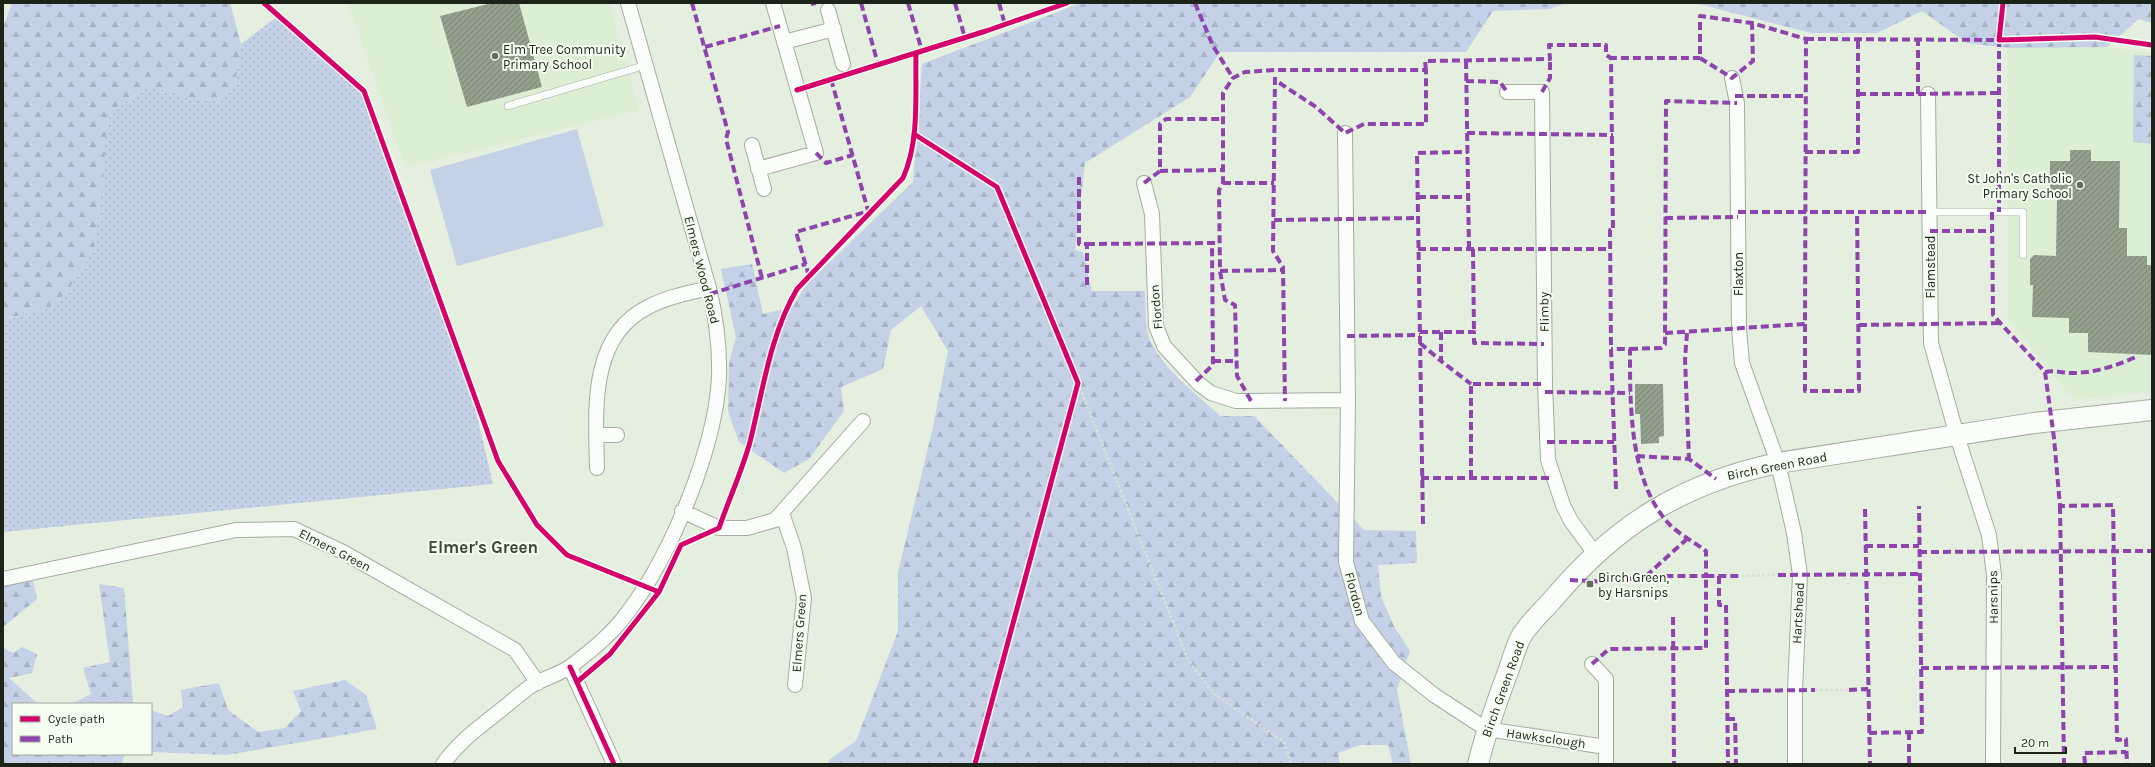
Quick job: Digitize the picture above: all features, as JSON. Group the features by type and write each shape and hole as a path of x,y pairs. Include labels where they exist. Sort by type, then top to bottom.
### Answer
{"street":[{"name":"Elmers Wood Road","path":"570,667 606,637 627,613 660,563 682,511 708,441 719,378 718,348 709,288 628,3"},
{"path":"758,169 816,153 773,3"},
{"path":"828,10 843,64"},
{"path":"784,42 834,29"},
{"name":"Flaxton","path":"1732,78 1737,103 1738,329 1742,363 1778,464"},
{"name":"Flimby","path":"1507,92 1542,92 1544,384 1548,460 1563,505 1571,521 1596,555"},
{"name":"Flamstead","path":"1928,94 1931,343 1957,436"},
{"name":"Flordon","path":"1345,133 1348,400 1346,562 1362,621 1394,663 1434,695 1486,729"},
{"path":"752,145 764,189"},
{"name":"Flordon","path":"1144,183 1152,214 1156,326 1164,346 1199,384 1211,392 1236,401 1348,400"},
{"path":"597,468 597,400 601,365 617,334 630,319 647,307 668,298 709,288"},
{"name":"Birch Green Road","path":"1478,764 1486,729 1522,635 1570,580 1596,555 1646,514 1670,501 1716,479 1744,470 2034,423 2152,410"},
{"path":"682,511 719,528 747,528 775,520 863,421"},
{"path":"596,436 617,435"},
{"name":"Harsnips","path":"1957,436 1989,535 1991,547 1994,575 1993,764"},
{"name":"Hartshead","path":"1778,464 1794,533 1800,575 1795,690 1795,764"},
{"name":"Elmers Green","path":"782,513 794,548 804,598 795,685"},
{"name":"Elmers Green","path":"3,579 236,530 294,529 343,552 515,650 538,683"},
{"name":"Hawksclough","path":"1592,664 1606,679 1606,764"},
{"path":"443,764 460,743 531,686 570,667 614,764"},
{"name":"Hawksclough","path":"1486,729 1606,747"}],"lane":[{"path":"508,106 646,65"},
{"path":"1930,212 2023,212 2023,256"}],"path":[{"path":"1075,376 1188,660 1214,694 1284,742 1291,764"},
{"path":"1076,391 1078,384"},
{"path":"1742,576 1778,575"},
{"path":"1815,690 1849,690"}],"shaded area":[{"name":"Elm Tree Community Primary School","path":"348,3 610,3 639,110 405,167"},
{"name":"St John's Catholic Primary School","path":"2107,47 2152,53 2152,392 2080,399 2068,393 2008,318 2008,48"}],"green space":[{"path":"12,3 230,3 241,44 235,83 217,101 185,98 168,90 147,88 126,101 107,120 102,193 93,252 65,294 45,310 3,319 3,27"},
{"path":"1081,3 1566,3 1549,9 1493,11 1466,52 1220,52 1190,97 1085,163 1075,250 1083,252 1092,291 1145,291 1147,329 1153,346 1169,368 1220,416 1254,416 1364,530 1416,531 1417,563 1378,565 1381,597 1395,628 1410,651 1397,690 1411,764 1393,764 1388,745 1360,745 1338,753 1340,764 827,764 830,759 856,741 898,631 898,572 933,427 948,351 921,306 891,330 883,369 841,387 844,411 809,459 784,473 739,442 728,411 729,363 736,337 721,269 752,264 763,314 792,307 807,284 913,182 922,64"},
{"path":"1695,3 2152,3 2152,23 2139,19 2107,47 2008,48 1967,43 1922,11 1877,33 1811,33"},
{"path":"278,16 364,91 468,378 493,484 3,532 3,319 17,317 99,144 107,120 126,101 147,88 168,90 185,98 235,83 241,44"},
{"path":"2134,55 2152,56 2152,144 2133,142"},
{"path":"577,129 604,226 457,266 430,170"},
{"path":"30,569 37,599 3,627 3,572"},
{"path":"99,584 124,588 133,702 135,703 73,703 91,694 83,668 110,662"},
{"path":"22,647 37,654 32,673 9,678 37,703 12,703 12,755 124,755 122,764 3,764 3,648 13,653"},
{"path":"345,680 366,695 377,729 227,755 152,752 152,710 168,716 183,707 181,690 219,683 228,710 258,732 285,728 301,711 293,691"}],"building":[{"path":"492,3 519,3 542,87 467,107 440,16"},
{"path":"2070,150 2091,150 2091,161 2120,161 2119,228 2127,228 2127,256 2147,256 2147,265 2152,265 2152,355 2088,352 2088,333 2069,333 2069,318 2032,317 2033,285 2030,285 2030,259 2034,255 2056,256 2057,197 2050,197 2050,161 2070,161"},
{"path":"1635,384 1663,384 1664,436 1659,437 1659,443 1641,444 1640,414 1635,414"}],"marked path":[{"path":"692,3 728,132 726,139 762,278"},
{"path":"811,4 816,3"},
{"path":"861,3 878,64"},
{"path":"908,3 922,51"},
{"path":"955,3 965,38"},
{"path":"999,3 1005,25"},
{"path":"1195,3 1213,46 1233,78"},
{"path":"1665,333 1805,324 1806,39 1752,23 1700,16 1700,58 1732,78 1753,61 1752,23"},
{"path":"705,47 780,26"},
{"path":"1806,39 1999,40 1999,212"},
{"path":"1805,152 1858,152 1858,39"},
{"path":"1858,94 1918,94 1918,39"},
{"path":"1426,70 1425,61 1550,59 1549,45 1606,45 1606,55 1611,58"},
{"path":"1616,489 1611,349 1610,230 1613,230 1611,58 1700,58"},
{"path":"1542,92 1550,78 1550,59"},
{"path":"1466,61 1469,249"},
{"path":"1251,401 1237,376 1235,305 1225,300 1220,271 1219,190 1223,183 1223,93 1233,78 1245,72 1275,70 1426,70 1426,124 1364,124 1345,133 1316,107 1275,80"},
{"path":"1275,77 1273,251 1283,267 1285,401"},
{"path":"831,79 869,214"},
{"path":"1466,81 1500,82 1507,92"},
{"path":"1918,94 1999,93"},
{"path":"1735,96 1805,96"},
{"path":"1630,349 1661,348 1665,344 1666,101 1737,103"},
{"path":"1144,183 1160,171 1160,124 1166,119 1223,119"},
{"path":"1467,133 1613,135"},
{"path":"1423,524 1417,153 1468,152"},
{"path":"816,153 826,163 853,155"},
{"path":"1160,171 1223,170"},
{"path":"1079,177 1079,244 1087,244 1087,287"},
{"path":"1223,183 1274,183"},
{"path":"1418,197 1468,197"},
{"path":"809,276 796,232 869,211"},
{"path":"1738,212 1930,212"},
{"path":"1805,324 1805,391 1859,391 1857,212"},
{"path":"1992,212 1993,315 2045,372 2054,438 2060,506 2113,505 2117,740 2126,739 2127,764"},
{"path":"1665,218 1738,217"},
{"path":"1274,220 1418,218"},
{"path":"1930,231 1992,231"},
{"path":"1087,244 1216,243"},
{"path":"1196,381 1213,365 1212,244"},
{"path":"1418,249 1610,249"},
{"path":"1473,249 1474,332"},
{"path":"710,294 806,264"},
{"path":"1220,271 1283,270"},
{"path":"1859,325 2001,323"},
{"path":"1420,332 1474,332 1474,343 1544,344"},
{"path":"1441,332 1441,361 1471,384"},
{"path":"1687,333 1685,359 1689,459"},
{"path":"1347,336 1420,335"},
{"path":"1420,343 1441,361"},
{"path":"1570,580 1611,582 1646,576 1706,576 1706,551 1682,535 1669,524 1656,506 1646,486 1634,441 1630,394 1630,349 1611,349"},
{"path":"2045,372 2089,372 2138,356"},
{"path":"1213,361 1237,361"},
{"path":"1471,478 1471,384 1545,384"},
{"path":"1545,392 1630,393"},
{"path":"1547,442 1614,442"},
{"path":"1637,456 1689,459 1716,479"},
{"path":"1421,478 1552,478"},
{"path":"1869,733 1922,732 1919,506"},
{"path":"2060,506 2064,764"},
{"path":"1865,509 1870,764"},
{"path":"1646,576 1688,538"},
{"path":"1865,546 1919,546"},
{"path":"1919,552 2152,551"},
{"path":"1778,575 1920,574"},
{"path":"1592,664 1609,649 1706,648 1706,576 1742,576"},
{"path":"1719,576 1719,605 1726,605 1728,764"},
{"path":"1673,617 1674,764"},
{"path":"1921,668 2116,667"},
{"path":"1849,690 1868,689"},
{"path":"1727,691 1815,690"},
{"path":"1727,719 1735,719 1736,764"},
{"path":"1909,732 1909,764"},
{"path":"2085,764 2084,753 2126,752"}],"cycle path":[{"path":"264,3 364,91 498,461 537,525 567,555 659,592"},
{"path":"797,90 986,31 1067,3"},
{"path":"2003,3 1999,40 2095,37 2152,45"},
{"path":"577,682 610,654 659,592 681,545 719,528 750,442 768,363 780,325 797,289 903,178 912,148 916,117 916,53"},
{"path":"914,134 997,187 1078,383 975,764"},
{"path":"570,667 614,764"}],"place":[{"name":"Elm Tree Community Primary School","path":"495,56"},
{"name":"St John's Catholic Primary School","path":"2080,185"},
{"name":"Birch Green, by Harsnips","path":"1590,584"}],"district":[{"name":"Elmer's Green","path":"483,547"}]}
